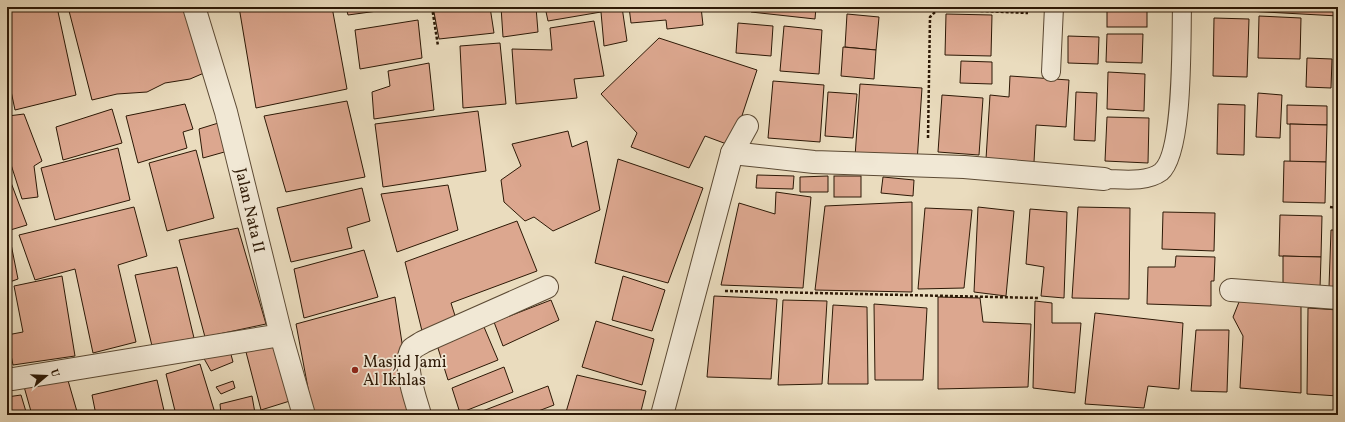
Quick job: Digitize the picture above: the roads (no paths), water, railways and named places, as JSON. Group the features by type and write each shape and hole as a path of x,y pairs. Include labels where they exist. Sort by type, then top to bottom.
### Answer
{"street":[{"name":"Jalan Nata II","path":"194,7 244,177 281,335 304,415"},
{"path":"662,415 732,153 747,126"},
{"path":"732,153 814,162 964,167 1104,179"},
{"path":"420,415 410,375 409,359 412,349 423,342 547,287"},
{"path":"1231,290 1338,298"},
{"path":"7,378 13,379 281,335"}],"lane":[{"path":"1104,179 1145,178 1154,176 1162,171 1169,160 1173,150 1180,98 1182,7"},
{"path":"1051,72 1054,11"}],"place":[{"name":"Masjid Jami Al Ikhlas","path":"355,370"}]}
